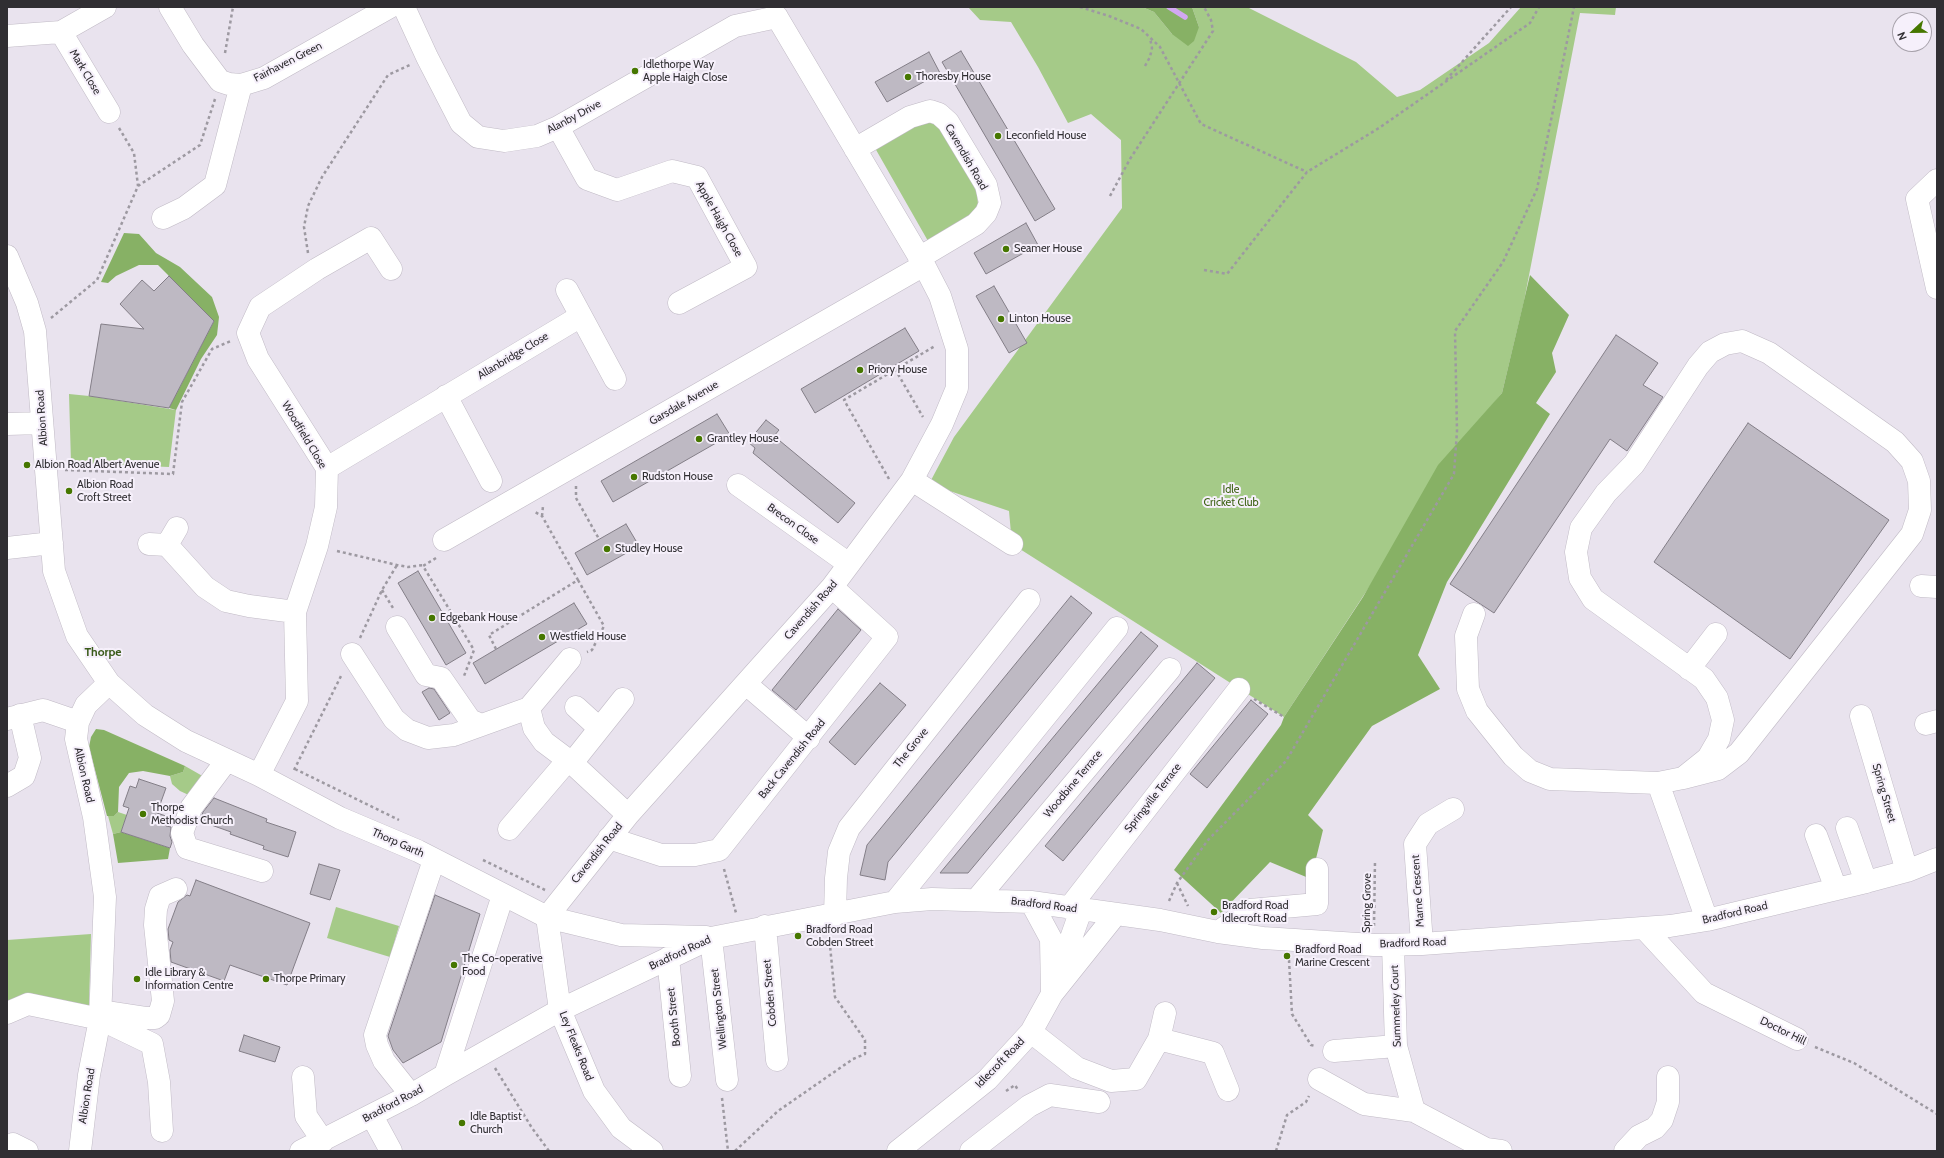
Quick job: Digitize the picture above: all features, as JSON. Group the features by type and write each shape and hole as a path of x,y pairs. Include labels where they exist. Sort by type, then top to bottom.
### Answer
{"street":[{"path":"7,36 61,32 105,7"},
{"path":"170,7 193,45 220,81"},
{"name":"Fairhaven Green","path":"220,81 229,84 241,85 264,78 390,7"},
{"name":"Alanby Drive","path":"404,7 427,57 461,123 478,137 504,141 537,136 558,127 735,26 781,12"},
{"name":"Cavendish Road","path":"547,917 628,815 832,587 906,488 935,437 957,388 957,349 940,296 922,262 856,149 781,12"},
{"name":"Mark Close","path":"61,32 109,112"},
{"path":"163,218 184,208 215,185 241,85"},
{"name":"Cavendish Road","path":"856,149 910,117 930,111 939,114 948,122 986,185 990,203 986,213 976,224 922,262"},
{"name":"Apple Haigh Close","path":"558,127 587,179 617,190 672,171 697,178 746,266 679,303"},
{"path":"1937,180 1917,199 1937,288"},
{"path":"248,333 260,307 317,269 371,238 391,269"},
{"name":"Albion Road","path":"7,256 27,302 35,331 54,571 77,636 109,684 86,705 78,722 76,739 94,817 105,897 100,1015 89,1076 81,1141"},
{"name":"Garsdale Avenue","path":"444,540 922,262"},
{"path":"567,290 615,379"},
{"name":"Allanbridge Close","path":"327,468 581,316"},
{"name":"Woodfield Close","path":"248,333 258,359 327,468 326,507 317,546 296,612 297,701 259,775"},
{"path":"1474,614 1466,636 1468,689 1477,711 1512,756 1530,771 1550,779 1658,783 1683,778 1718,769 1739,753 1912,534 1920,510 1919,481 1912,461 1895,442 1769,353 1742,341 1725,344 1710,352 1698,366 1634,464 1606,493 1581,528 1576,552 1580,578 1593,599 1704,679 1716,698 1723,720 1719,739 1708,758 1683,778"},
{"path":"446,396 491,482"},
{"path":"7,424 42,423"},
{"name":"Brecon Close","path":"738,485 849,564"},
{"path":"906,488 1012,544"},
{"path":"164,539 204,587 226,601 249,606 296,612"},
{"path":"7,548 52,543"},
{"name":"Back Cavendish Road","path":"720,850 887,637 832,587"},
{"name":"The Grove","path":"830,915 839,852 849,828 1029,600"},
{"path":"397,626 426,674 441,678 454,700 470,720 482,725"},
{"path":"895,902 1117,628"},
{"path":"1689,669 1716,634"},
{"path":"352,654 394,720 407,730 428,738 454,735 529,708 570,660"},
{"name":"Woodbine Terrace","path":"977,899 1170,670"},
{"name":"Thorp Garth","path":"109,684 145,715 186,741 259,775 340,818 434,860 547,917 620,935 711,938"},
{"path":"746,684 809,738"},
{"name":"Springville Terrace","path":"1075,909 1239,689"},
{"path":"509,829 600,728 623,699"},
{"path":"576,707 600,728"},
{"path":"529,708 534,728 544,742 570,762 628,815"},
{"path":"7,786 24,776 30,758 13,717 43,710 78,722"},
{"name":"Spring Street","path":"1861,716 1907,871"},
{"path":"226,760 191,808 182,833 187,848 262,871"},
{"path":"1658,783 1707,920"},
{"name":"Marne Crescent","path":"1422,944 1415,844 1428,824 1453,809"},
{"path":"1847,828 1866,882"},
{"path":"1816,835 1836,889"},
{"path":"610,838 661,855 695,855 720,850"},
{"name":"Bradford Road","path":"301,1151 411,1096 560,1010 711,938 765,926 895,902 932,899 977,899 1031,902 1160,920 1218,932 1288,940 1384,945 1422,944 1670,926 1707,920 1866,882 1907,871 1937,859"},
{"path":"411,1096 384,1061 377,1045 375,1035 434,860"},
{"path":"1218,932 1250,910 1317,904 1317,868"},
{"path":"7,1013 28,1004 100,1015 155,1018 160,1015 163,1001 155,925 156,909 160,896 176,889"},
{"path":"445,1075 503,895"},
{"name":"Idlecroft Road","path":"1031,902 1051,939 1052,994"},
{"name":"Idlecroft Road","path":"1052,994 1075,909"},
{"name":"Idlecroft Road","path":"898,1151 987,1080 1031,1032 1052,994 1116,914"},
{"name":"Ley Fleaks Road","path":"547,917 560,1010 594,1091 621,1128 652,1151"},
{"name":"Cobden Street","path":"765,926 777,1060"},
{"name":"Doctor Hill","path":"1644,928 1704,993 1798,1039"},
{"name":"Wellington Street","path":"711,938 727,1080"},
{"name":"Summerley Court","path":"1384,945 1396,1046 1414,1111"},
{"name":"Booth Street","path":"668,958 680,1076"},
{"path":"1031,1032 1077,1068 1111,1081 1136,1079 1159,1040 1165,1013"},
{"path":"100,1015 152,1044 159,1082 162,1131"},
{"path":"1159,1040 1213,1054 1228,1090"},
{"path":"1334,1051 1396,1046"},
{"path":"303,1077 306,1116 323,1141"},
{"path":"1630,1146 1655,1128 1662,1120 1668,1102 1668,1077"},
{"path":"1318,1079 1364,1104 1414,1111 1486,1149 1501,1151"},
{"path":"971,1151 1029,1106 1050,1095 1099,1102"},
{"path":"372,1116 391,1151"},
{"path":"8,1151 13,1144 27,1151"}],"path":[{"path":"138,186 200,145 220,81 233,7"},
{"path":"1080,7 1109,16 1141,29 1160,47 1201,124 1307,172"},
{"path":"1110,196 1130,159 1178,82 1213,31 1211,20 1204,7"},
{"path":"1442,83 1511,7"},
{"path":"1204,270 1227,274 1307,172 1379,128 1530,23 1539,7"},
{"path":"1160,920 1177,883 1208,840 1286,762 1454,474 1457,430 1455,331 1503,262 1537,189 1574,7"},
{"path":"1145,66 1150,57 1152,48 1150,38"},
{"path":"317,269 307,253 304,227 308,206 322,177 388,75 427,57"},
{"path":"35,331 98,280 138,186 134,153 109,112"},
{"path":"45,469 174,474 182,402 212,349 248,333"},
{"path":"906,488 844,400 952,335"},
{"path":"895,369 935,437"},
{"path":"576,480 576,498 598,539"},
{"path":"532,510 542,516 604,626 592,650 570,660"},
{"path":"317,546 397,565 423,566 448,549 444,540"},
{"path":"285,789 382,590 397,565"},
{"path":"423,566 474,650 454,700"},
{"path":"496,649 489,635 578,580"},
{"path":"1239,689 1284,718"},
{"path":"720,850 741,932"},
{"name":"Spring Grove","path":"1376,861 1384,945"},
{"path":"735,1151 778,1111 853,1059 865,1054 865,1040 835,997 830,915"},
{"path":"1288,940 1292,1014 1311,1045 1334,1051"},
{"name":"Doctor Hill","path":"1798,1039 1854,1063 1937,1114"},
{"path":"495,1067 532,1128 549,1151"},
{"path":"1276,1151 1287,1115 1306,1102 1318,1079"},
{"path":"727,1080 722,1100 728,1151"},
{"path":"987,1080 998,1096 1015,1085 1029,1106"}],"green space":[{"name":"Idle Cricket Club","path":"968,7 1142,7 1154,12 1172,34 1199,27 1192,7 1247,7 1356,62 1397,97 1420,90 1489,43 1521,7 1616,7 1615,15 1580,13 1524,301 1502,393 1474,427 1284,717 1012,544 1009,511 929,484 954,437 1122,208 1121,140 1091,114 1068,123 1038,67 1011,22 980,20"},
{"path":"1142,7 1192,7 1199,27 1194,41 1188,46 1172,34 1154,12"},
{"path":"928,122 936,123 967,172 977,193 978,204 973,213 928,241 875,148 919,124"},
{"path":"124,233 139,234 156,253 180,267 212,297 219,317 217,335 201,359 176,410 169,408 214,321 158,265 139,265 116,276 108,283 101,282"},
{"path":"1530,275 1569,315 1552,353 1556,372 1536,403 1550,414 1447,582 1418,655 1440,689 1372,726 1308,815 1323,830 1311,879 1270,862 1221,913 1174,870 1281,725 1284,717 1363,597 1438,465 1502,393"},
{"path":"69,394 176,410 169,467 71,463"},
{"path":"96,729 104,730 185,766 183,772 170,776 143,771 129,773 119,787 118,812 114,816 107,816 89,747 91,737"},
{"path":"185,766 206,778 193,797 180,791 172,784 170,776 183,772"},
{"path":"118,812 127,815 121,832 113,834 108,816 114,816"},
{"path":"121,832 170,848 168,859 118,863 113,834"},
{"path":"336,907 399,926 390,957 327,938"},
{"path":"91,934 89,1006 7,1003 7,940"}],"building":[{"name":"Leconfield House","path":"961,51 1055,209 1035,221 942,62"},
{"name":"Thoresby House","path":"929,52 940,73 887,102 875,82"},
{"name":"Seamer House","path":"1026,223 1038,245 986,274 974,253"},
{"path":"169,276 214,321 169,408 89,396 101,324 144,329 120,304 142,280 154,291"},
{"name":"Linton House","path":"994,286 1027,343 1009,353 976,296"},
{"name":"Priory House","path":"905,328 919,351 815,413 801,389"},
{"path":"1616,335 1658,363 1643,385 1663,397 1627,451 1610,439 1494,613 1450,584"},
{"path":"717,414 730,435 613,502 601,481"},
{"path":"766,420 779,430 774,436 855,503 838,523 753,453 755,448 748,442"},
{"path":"1748,423 1889,520 1790,659 1654,562"},
{"name":"Studley House","path":"626,524 639,546 587,575 575,553"},
{"name":"Edgebank House","path":"418,571 466,653 446,665 398,583"},
{"path":"1071,596 1092,613 888,862 885,880 860,875 867,845"},
{"name":"Westfield House","path":"574,603 587,624 485,684 473,663"},
{"path":"838,609 861,630 796,710 772,690"},
{"path":"1141,632 1158,646 968,873 940,873"},
{"path":"1197,663 1215,678 1063,861 1045,846"},
{"path":"880,683 906,705 855,765 829,742"},
{"path":"429,688 434,689 450,713 439,720 422,692"},
{"path":"1251,700 1268,714 1207,788 1190,774"},
{"name":"Thorpe Methodist Church","path":"139,779 166,788 157,813 169,817 166,826 171,827 170,836 172,842 170,848 121,832 129,808 123,806 130,786 136,788"},
{"path":"214,798 267,819 266,822 296,832 288,857 263,849 264,846 200,821 203,812"},
{"path":"319,864 340,870 330,900 310,894"},
{"path":"196,880 310,923 287,985 230,965 224,981 171,962 170,950 173,942 169,940 168,929 178,902 187,895 190,896"},
{"path":"435,895 480,914 441,1042 403,1063 393,1050 388,1036"},
{"path":"244,1035 280,1047 275,1062 239,1051"}],"waterway":[{"path":"1169,7 1185,17"}],"place":[{"name":"Idlethorpe Way Apple Haigh Close","path":"635,71"},
{"name":"Thoresby House","path":"908,77"},
{"name":"Leconfield House","path":"998,136"},
{"name":"Seamer House","path":"1006,249"},
{"name":"Linton House","path":"1001,319"},
{"name":"Priory House","path":"860,370"},
{"name":"Grantley House","path":"699,439"},
{"name":"Albion Road Albert Avenue","path":"27,465"},
{"name":"Rudston House","path":"634,477"},
{"name":"Albion Road Croft Street","path":"69,491"},
{"name":"Studley House","path":"607,549"},
{"name":"Edgebank House","path":"432,618"},
{"name":"Westfield House","path":"542,637"},
{"name":"Thorpe Methodist Church","path":"143,814"},
{"name":"Bradford Road Idlecroft Road","path":"1214,912"},
{"name":"Bradford Road Cobden Street","path":"798,936"},
{"name":"Bradford Road Marine Crescent","path":"1287,956"},
{"name":"The Co-operative Food","path":"454,965"},
{"name":"Idle Library & Information Centre","path":"137,979"},
{"name":"Thorpe Primary","path":"266,979"},
{"name":"Idle Baptist Church","path":"462,1123"}],"district":[{"name":"Thorpe","path":"103,652"}]}
